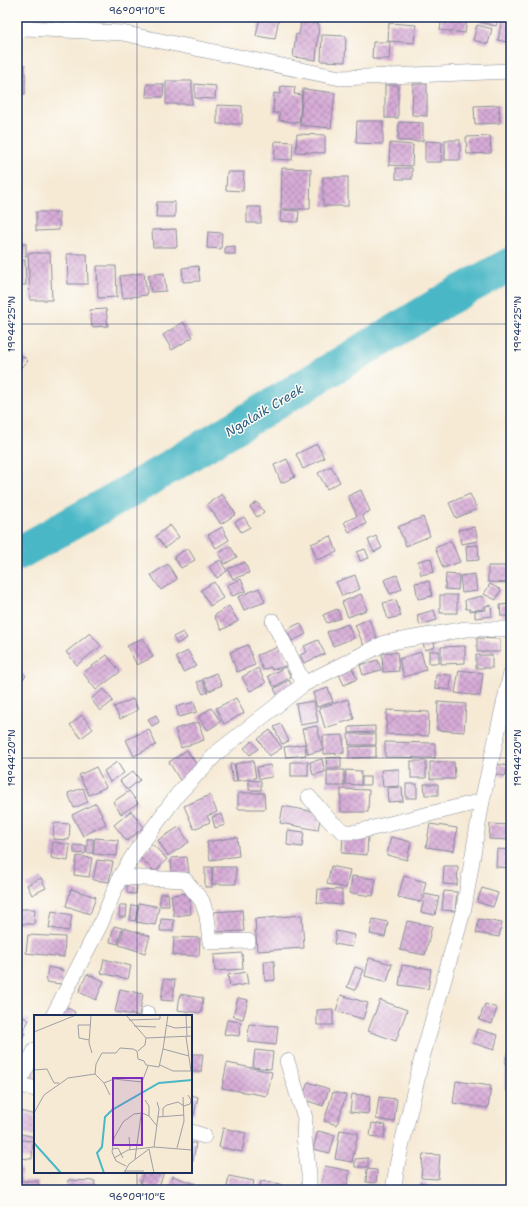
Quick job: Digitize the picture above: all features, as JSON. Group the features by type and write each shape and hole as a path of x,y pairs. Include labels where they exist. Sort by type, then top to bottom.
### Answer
{"street":[{"path":"17,31 26,28 122,33 340,78 511,71"},
{"path":"273,621 304,684"},
{"path":"54,1015 101,923 120,877 136,851 178,794 218,751 304,684 385,643 466,629 511,629"},
{"path":"394,1190 398,1161 422,1058 464,908 482,801 511,673"},
{"path":"309,797 330,821 344,832 357,832 482,801"},
{"path":"120,877 185,880 202,902 207,916 210,942 248,940"},
{"path":"34,1052 18,1086 34,1089"},
{"path":"287,1061 305,1118 304,1137 309,1174 309,1190"}],"building":[{"path":"260,17 279,17 275,39 256,36"},
{"path":"442,17 467,19 465,33 440,30"},
{"path":"481,17 498,17 496,26 480,22"},
{"path":"502,19 511,21 511,43 498,40"},
{"path":"301,21 319,24 316,60 293,57 296,34 299,35"},
{"path":"389,23 416,25 414,43 388,41"},
{"path":"477,25 492,29 488,44 473,40"},
{"path":"322,35 346,36 345,62 321,61"},
{"path":"373,42 390,42 389,59 372,59"},
{"path":"17,65 25,65 25,94 17,94"},
{"path":"166,81 192,81 192,104 166,104"},
{"path":"147,84 164,84 163,97 146,97"},
{"path":"195,84 216,86 215,99 195,98"},
{"path":"413,84 427,84 427,116 412,115"},
{"path":"385,85 398,85 398,118 385,118"},
{"path":"281,86 295,87 294,94 302,95 299,123 279,120 280,113 273,113 274,93 280,94"},
{"path":"303,89 335,93 331,128 300,125"},
{"path":"217,105 242,106 242,124 217,124"},
{"path":"499,105 500,123 475,124 474,106"},
{"path":"357,121 383,121 383,144 356,143"},
{"path":"399,122 423,123 423,141 398,141"},
{"path":"297,134 325,135 325,153 296,152"},
{"path":"490,136 491,153 467,154 466,137"},
{"path":"445,140 460,140 460,160 445,160"},
{"path":"275,141 293,142 292,160 274,159"},
{"path":"425,141 442,142 441,162 425,162"},
{"path":"390,143 413,145 412,166 389,165"},
{"path":"282,168 311,169 310,209 281,209"},
{"path":"396,168 412,168 412,179 396,179"},
{"path":"227,172 244,172 243,191 226,190"},
{"path":"323,177 348,177 348,206 323,206"},
{"path":"157,202 175,202 175,217 156,217"},
{"path":"247,207 261,207 261,223 247,223"},
{"path":"281,210 299,211 298,222 280,221"},
{"path":"36,212 59,212 59,230 36,231"},
{"path":"176,229 177,247 153,247 152,230"},
{"path":"208,232 222,233 221,249 207,248"},
{"path":"17,244 26,244 26,256 17,256"},
{"path":"235,246 235,254 225,254 225,247"},
{"path":"28,253 50,253 52,300 30,300"},
{"path":"67,254 87,254 88,284 68,284"},
{"path":"17,260 25,260 26,285 17,285"},
{"path":"97,266 116,266 117,297 98,298"},
{"path":"198,266 200,281 183,282 182,268"},
{"path":"144,273 147,295 123,298 120,276"},
{"path":"164,273 166,291 151,292 148,275"},
{"path":"106,309 108,326 92,327 90,310"},
{"path":"183,322 193,337 172,350 163,335"},
{"path":"23,356 28,361 22,367 17,361"},
{"path":"317,444 324,458 303,469 296,454"},
{"path":"287,459 295,477 281,483 274,465"},
{"path":"331,466 340,482 327,489 318,473"},
{"path":"361,490 370,511 362,515 366,524 349,532 344,522 357,516 348,496"},
{"path":"222,494 236,514 221,524 207,504"},
{"path":"470,494 477,509 456,518 449,503"},
{"path":"257,502 264,512 257,517 250,507"},
{"path":"244,517 250,527 241,532 235,522"},
{"path":"423,517 430,536 406,546 398,527"},
{"path":"170,525 179,537 165,548 156,536"},
{"path":"222,527 229,540 216,548 208,535"},
{"path":"475,527 478,541 461,544 458,530"},
{"path":"331,536 337,552 317,560 311,544"},
{"path":"376,536 382,548 374,552 368,540"},
{"path":"451,541 460,562 443,568 435,548"},
{"path":"478,545 479,560 467,561 466,546"},
{"path":"230,546 237,557 225,564 219,553"},
{"path":"188,548 195,560 181,568 174,557"},
{"path":"365,549 369,558 360,561 357,552"},
{"path":"431,558 434,572 421,575 418,561"},
{"path":"220,560 227,571 217,578 209,567"},
{"path":"245,562 249,573 233,579 228,569"},
{"path":"168,564 177,579 161,590 151,575"},
{"path":"488,566 511,566 511,583 488,582"},
{"path":"446,574 459,575 458,590 445,589"},
{"path":"475,574 477,591 462,593 460,576"},
{"path":"355,575 360,589 342,596 336,582"},
{"path":"397,575 402,589 390,594 384,580"},
{"path":"241,579 246,591 232,596 227,585"},
{"path":"429,581 432,596 418,599 415,583"},
{"path":"214,582 223,598 210,606 201,590"},
{"path":"490,584 501,590 496,600 484,594"},
{"path":"259,588 265,602 244,610 238,597"},
{"path":"361,594 367,610 348,617 342,602"},
{"path":"440,595 457,595 457,613 440,613"},
{"path":"482,596 483,609 470,611 470,609 466,609 465,600"},
{"path":"396,600 401,616 388,619 383,603"},
{"path":"511,604 511,616 501,616 500,605"},
{"path":"491,605 492,616 475,618 475,611 486,610 485,606"},
{"path":"229,606 238,621 222,630 214,616"},
{"path":"337,609 341,618 327,623 323,615"},
{"path":"434,610 437,620 420,625 417,615"},
{"path":"369,619 378,640 364,646 355,625"},
{"path":"300,623 306,634 292,641 286,630"},
{"path":"348,624 354,638 333,646 327,632"},
{"path":"183,632 187,638 177,644 173,637"},
{"path":"90,633 101,646 77,665 66,652"},
{"path":"433,637 435,647 425,650 422,640"},
{"path":"143,638 153,657 137,665 127,646"},
{"path":"477,638 500,639 500,652 477,652"},
{"path":"318,640 325,654 304,663 300,655 307,652 304,646"},
{"path":"248,645 255,665 237,672 230,652"},
{"path":"281,646 288,665 272,670 271,667 263,670 257,655"},
{"path":"465,646 465,663 441,664 441,647"},
{"path":"188,651 196,666 183,672 176,657"},
{"path":"429,651 439,651 439,663 429,663"},
{"path":"397,652 399,671 383,672 382,653"},
{"path":"421,652 426,670 404,677 399,659"},
{"path":"107,655 120,672 96,690 83,673"},
{"path":"476,655 492,655 492,668 476,668"},
{"path":"378,660 381,670 363,675 360,665"},
{"path":"351,666 357,679 344,685 338,672"},
{"path":"285,667 291,677 274,687 268,676"},
{"path":"17,668 26,676 17,685"},
{"path":"258,668 266,683 250,691 242,677"},
{"path":"459,670 483,673 480,696 455,693"},
{"path":"216,673 222,685 209,691 203,679"},
{"path":"436,674 451,675 450,690 435,688"},
{"path":"202,680 208,692 203,694 197,682"},
{"path":"289,680 293,688 278,696 274,689"},
{"path":"328,688 333,702 317,707 313,693"},
{"path":"104,689 113,701 100,711 91,699"},
{"path":"236,698 244,713 224,724 216,708"},
{"path":"133,699 138,710 120,719 114,707"},
{"path":"348,699 354,719 325,728 319,708"},
{"path":"314,701 318,722 300,725 296,704"},
{"path":"194,702 197,712 179,717 176,707"},
{"path":"438,702 466,704 464,732 437,730"},
{"path":"211,708 221,721 208,730 198,717"},
{"path":"387,710 429,712 428,736 386,734"},
{"path":"82,715 93,729 81,738 70,725"},
{"path":"156,715 159,722 152,726 148,719"},
{"path":"199,722 204,740 181,748 175,729"},
{"path":"281,724 289,741 282,744 274,727"},
{"path":"317,726 323,750 308,754 302,729"},
{"path":"375,726 375,732 349,733 349,727"},
{"path":"149,729 156,745 134,756 126,740"},
{"path":"270,730 282,748 269,756 258,739"},
{"path":"348,734 376,734 376,745 349,745"},
{"path":"343,735 344,753 324,754 323,736"},
{"path":"252,741 258,749 250,755 244,748"},
{"path":"385,742 435,743 435,758 385,757"},
{"path":"305,744 306,755 286,757 284,747"},
{"path":"376,746 376,757 349,758 349,747"},
{"path":"187,750 200,770 181,782 169,762"},
{"path":"341,757 341,768 327,768 326,758"},
{"path":"322,759 325,772 313,775 310,762"},
{"path":"253,760 256,778 238,781 235,764"},
{"path":"411,761 426,761 426,778 411,778"},
{"path":"117,762 124,773 110,782 104,771"},
{"path":"291,762 308,762 308,776 291,776"},
{"path":"430,762 454,762 455,779 430,779"},
{"path":"230,764 234,764 237,781 233,782"},
{"path":"497,764 508,766 505,776 495,774"},
{"path":"271,765 272,777 259,779 257,767"},
{"path":"96,767 106,787 89,795 79,775"},
{"path":"399,769 399,786 383,787 381,770"},
{"path":"327,770 344,770 344,786 327,786"},
{"path":"346,770 361,771 361,785 345,784"},
{"path":"133,771 140,780 127,790 120,781"},
{"path":"362,777 370,777 370,785 362,785"},
{"path":"249,780 261,781 261,790 249,790"},
{"path":"406,784 417,784 417,798 406,798"},
{"path":"424,784 438,784 438,795 425,795"},
{"path":"402,787 403,801 388,802 387,788"},
{"path":"83,788 88,802 74,808 68,793"},
{"path":"341,789 369,790 368,812 341,812"},
{"path":"129,791 138,803 121,814 113,802"},
{"path":"238,793 264,793 265,809 238,809"},
{"path":"210,795 217,812 207,816 210,822 194,829 184,806"},
{"path":"96,803 106,824 83,836 72,815"},
{"path":"283,806 321,813 318,830 280,823"},
{"path":"131,811 144,827 127,841 114,825"},
{"path":"222,814 225,825 215,828 212,817"},
{"path":"54,823 70,824 69,840 53,839"},
{"path":"430,824 457,828 454,851 426,847"},
{"path":"490,824 511,825 511,840 489,839"},
{"path":"179,827 189,842 168,856 158,840"},
{"path":"288,830 304,832 302,847 287,845"},
{"path":"343,835 368,836 367,855 342,853"},
{"path":"237,837 239,856 210,860 207,842"},
{"path":"391,837 411,842 407,860 387,855"},
{"path":"95,838 118,840 117,856 93,854"},
{"path":"87,839 93,839 93,853 87,853"},
{"path":"53,842 70,845 68,861 51,858"},
{"path":"152,844 167,859 155,872 140,857"},
{"path":"74,845 86,846 85,854 74,853"},
{"path":"497,849 511,850 511,868 496,867"},
{"path":"77,856 92,858 89,877 74,875"},
{"path":"187,857 189,873 172,874 171,858"},
{"path":"97,860 113,862 109,882 93,880"},
{"path":"331,866 350,870 346,888 327,884"},
{"path":"444,866 458,866 457,885 443,884"},
{"path":"205,867 212,867 212,887 205,887"},
{"path":"213,867 236,867 236,884 212,884"},
{"path":"352,876 376,879 373,896 350,893"},
{"path":"404,876 426,882 421,902 398,897"},
{"path":"41,878 46,888 32,895 27,885"},
{"path":"127,884 137,885 136,894 127,893"},
{"path":"482,888 498,893 493,907 477,902"},
{"path":"71,889 96,897 90,914 66,906"},
{"path":"318,889 342,890 342,905 317,903"},
{"path":"444,891 457,892 455,911 442,910"},
{"path":"168,893 169,906 160,906 160,894"},
{"path":"189,893 191,914 174,916 171,895"},
{"path":"425,894 439,897 435,915 421,912"},
{"path":"139,903 159,907 155,925 136,922"},
{"path":"120,905 127,905 126,917 119,917"},
{"path":"132,905 138,906 135,921 130,920"},
{"path":"17,909 35,909 34,924 17,924"},
{"path":"242,910 244,931 215,932 214,912"},
{"path":"52,911 72,915 69,931 49,928"},
{"path":"302,915 304,948 257,951 255,919"},
{"path":"161,919 174,920 173,931 160,931"},
{"path":"373,919 388,922 385,937 370,934"},
{"path":"479,919 502,923 499,937 476,933"},
{"path":"407,921 432,926 425,955 400,950"},
{"path":"114,926 122,928 118,944 110,942"},
{"path":"124,928 150,936 145,953 119,945"},
{"path":"336,931 355,935 352,947 334,944"},
{"path":"28,935 65,937 64,957 26,953"},
{"path":"174,937 200,938 199,956 173,955"},
{"path":"242,953 243,969 215,971 214,955"},
{"path":"369,958 392,964 387,982 365,976"},
{"path":"104,959 131,966 128,979 101,973"},
{"path":"264,961 274,961 275,980 265,981"},
{"path":"402,965 431,969 428,989 399,985"},
{"path":"48,967 63,970 61,984 46,982"},
{"path":"355,967 364,970 355,990 347,987"},
{"path":"246,972 248,984 230,987 228,975"},
{"path":"87,974 104,981 96,1000 79,992"},
{"path":"164,979 175,980 173,1001 161,1000"},
{"path":"120,989 143,994 139,1015 115,1012"},
{"path":"180,994 203,998 201,1013 178,1010"},
{"path":"341,995 368,1003 363,1019 336,1011"},
{"path":"238,998 248,1000 243,1019 233,1016"},
{"path":"380,1000 407,1010 396,1041 368,1031"},
{"path":"485,1004 497,1008 492,1024 479,1020"},
{"path":"63,1005 75,1012 74,1015 58,1015"},
{"path":"333,1009 333,1025 317,1025 317,1010"},
{"path":"17,1014 29,1020 24,1029 17,1025"},
{"path":"227,1020 241,1022 239,1036 224,1034"},
{"path":"249,1024 278,1026 276,1045 248,1042"},
{"path":"17,1028 25,1033 17,1048"},
{"path":"477,1029 498,1035 494,1050 473,1043"},
{"path":"255,1050 273,1052 271,1069 253,1067"},
{"path":"192,1054 203,1054 201,1072 192,1072"},
{"path":"506,1057 511,1057 511,1090 506,1090"},
{"path":"227,1063 272,1072 267,1096 222,1088"},
{"path":"34,1064 34,1083 26,1079"},
{"path":"456,1081 491,1086 488,1108 453,1103"},
{"path":"308,1082 329,1089 323,1106 302,1099"},
{"path":"333,1092 346,1095 337,1125 324,1121"},
{"path":"352,1094 370,1096 368,1114 350,1112"},
{"path":"192,1095 198,1097 194,1115 192,1114"},
{"path":"379,1097 397,1099 394,1122 376,1119"},
{"path":"20,1111 34,1115 34,1137 17,1133"},
{"path":"372,1123 386,1125 384,1138 370,1136"},
{"path":"223,1128 246,1133 242,1152 219,1147"},
{"path":"340,1130 358,1133 352,1162 335,1159"},
{"path":"318,1131 335,1135 330,1153 313,1149"},
{"path":"18,1140 33,1141 32,1159 17,1158"},
{"path":"192,1143 196,1143 193,1161"},
{"path":"423,1154 440,1155 438,1179 421,1178"},
{"path":"368,1158 368,1167 355,1167 355,1159"},
{"path":"325,1166 350,1171 346,1190 321,1187"},
{"path":"17,1168 21,1168 21,1181 17,1181"},
{"path":"367,1169 377,1170 376,1183 366,1182"},
{"path":"144,1173 164,1173 158,1190 140,1183"},
{"path":"173,1176 195,1184 193,1190 168,1190"},
{"path":"229,1176 254,1181 252,1190 227,1187"},
{"path":"68,1180 95,1181 94,1190 67,1190"},
{"path":"17,1181 38,1181 38,1190 17,1190"},
{"path":"261,1181 281,1184 280,1190 259,1190"},
{"path":"420,1182 437,1187 436,1190 419,1190"}],"waterway":[{"name":"Ngalaik Creek","path":"17,554 133,489 449,298 511,264"}]}
